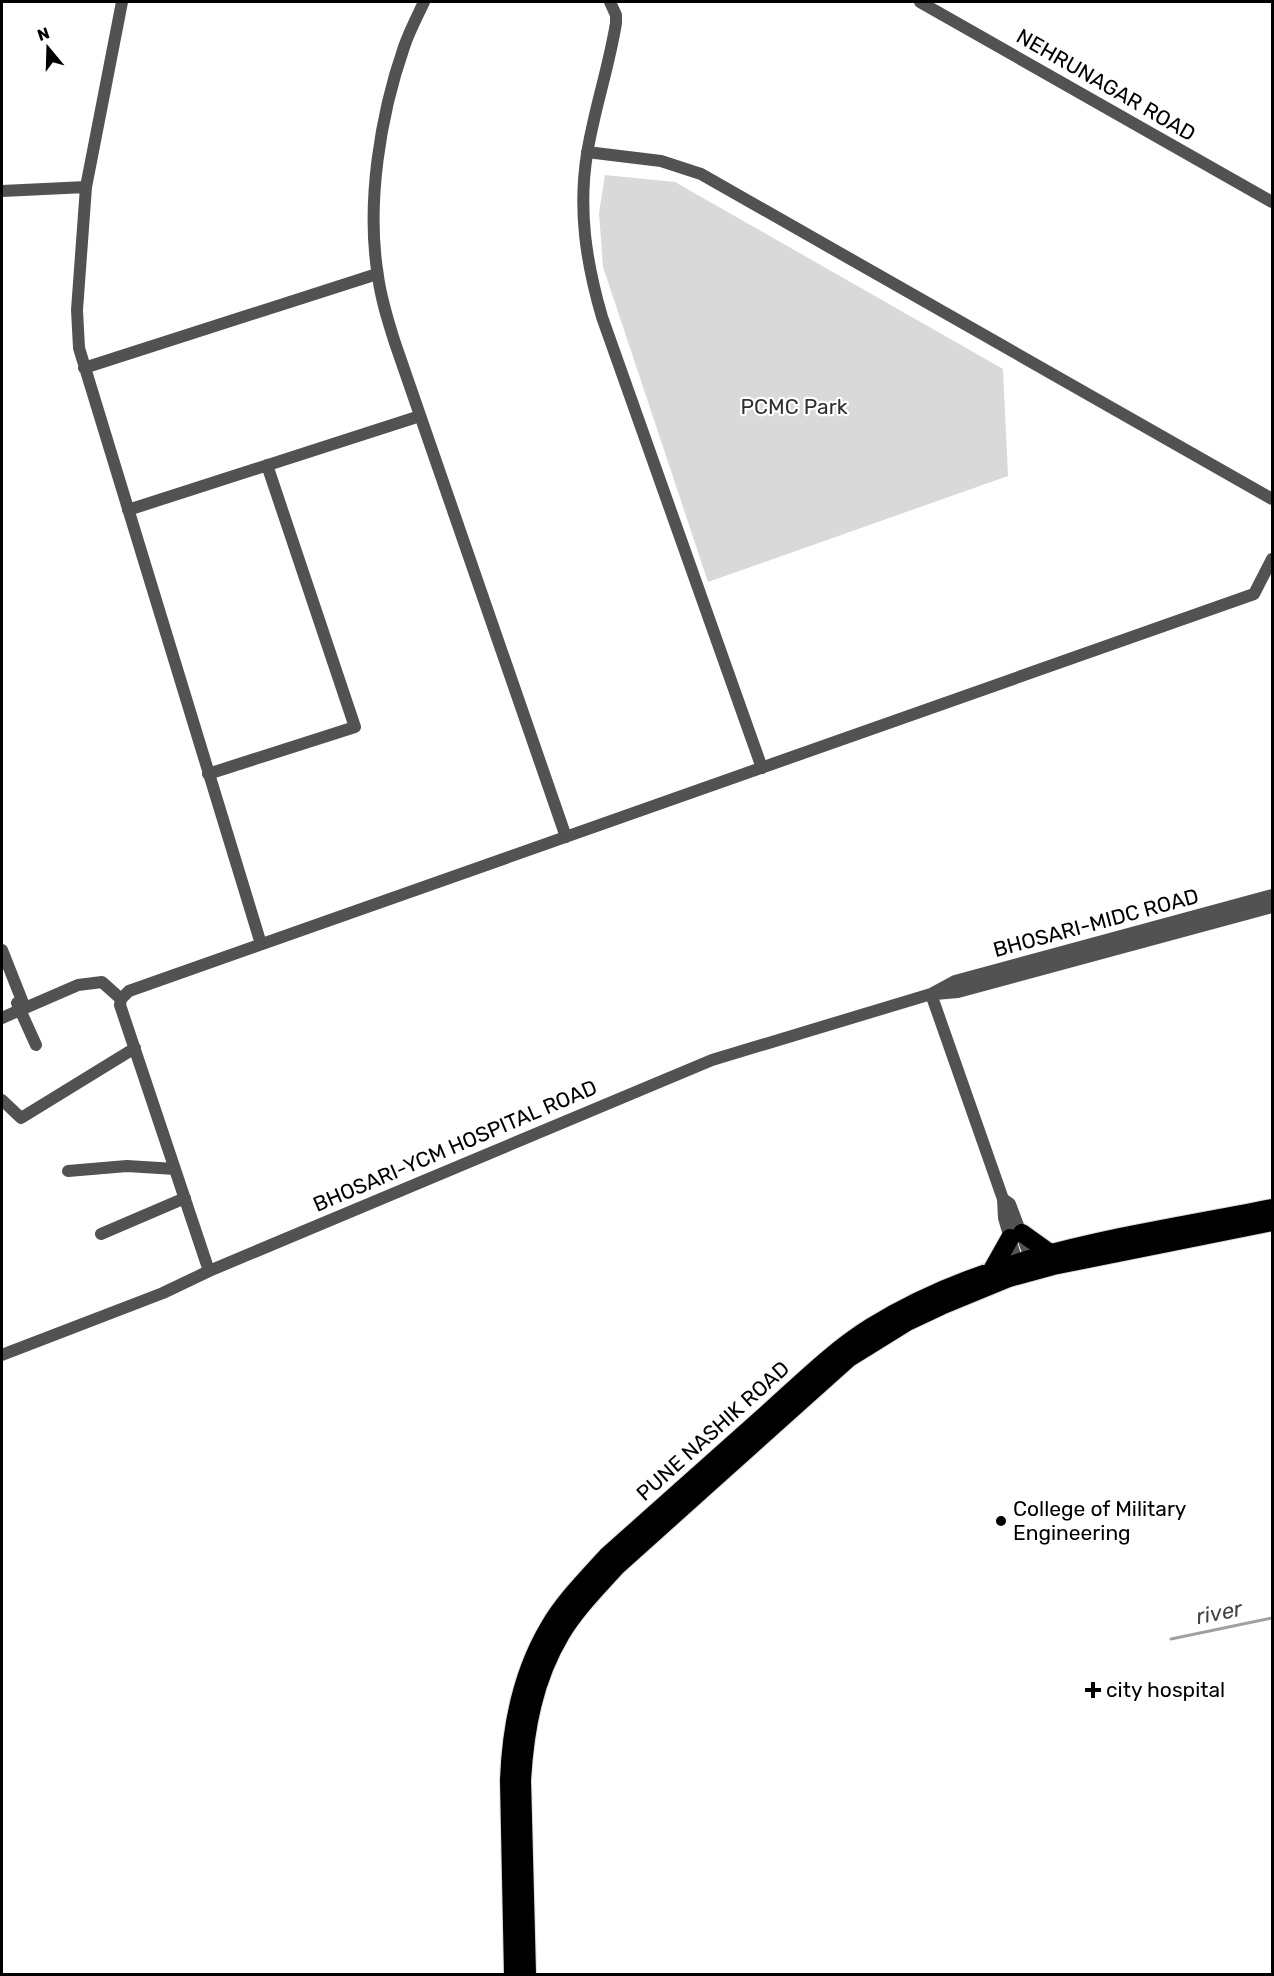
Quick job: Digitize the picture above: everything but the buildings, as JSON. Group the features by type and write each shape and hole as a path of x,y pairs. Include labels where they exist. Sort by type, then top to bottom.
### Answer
{"highway":[{"name":"PUNE NASHIK ROAD","path":"526,1974 522,1780 530,1712 541,1677 561,1633 586,1600 617,1566 849,1358 915,1318 1026,1267 1050,1253 1272,1208"},
{"name":"PUNE NASHIK ROAD","path":"513,1974 508,1780 516,1709 528,1672 549,1626 607,1556 841,1347 900,1310 992,1270 1026,1267 1272,1222"},
{"path":"992,1270 1016,1235 1050,1253"}],"street":[{"path":"122,2 86,187 77,310 79,348 261,944"},
{"path":"424,2 404,46 387,106 376,171 377,274 386,315 566,837"},
{"path":"610,2 616,15 616,23 587,152 583,189 584,239 600,311 762,768"},
{"name":"NEHRUNAGAR ROAD","path":"920,2 1272,202"},
{"path":"587,152 661,161 701,174 1272,499"},
{"path":"2,190 86,187"},
{"path":"84,368 377,274"},
{"path":"128,510 420,416"},
{"path":"208,774 355,727 267,465"},
{"path":"209,1271 120,1005 124,994 1254,594 1272,559"},
{"name":"BHOSARI-MIDC ROAD","path":"931,994 955,981 1272,895"},
{"name":"BHOSARI-MIDC ROAD","path":"931,994 958,992 1272,908"},
{"path":"2,950 22,1009"},
{"path":"2,969 39,1044"},
{"path":"2,1018 78,985 102,982 121,999"},
{"path":"931,994 1003,1199 1010,1204 1016,1235 1026,1267"},
{"name":"BHOSARI-YCM HOSPITAL ROAD","path":"2,1354 163,1293 209,1271 712,1060 931,994"},
{"path":"2,1100 21,1119 135,1048"},
{"path":"68,1171 127,1166 175,1169"},
{"path":"101,1234 185,1198"}],"green space":[{"name":"PCMC Park","path":"605,175 675,182 1003,369 1008,476 708,582 603,267 599,213"}],"waterway":[{"name":"river","path":"1171,1639 1272,1618"}],"place":[{"name":"College of Military Engineering","path":"1001,1521"},
{"name":"city hospital","path":"1093,1690"}]}
